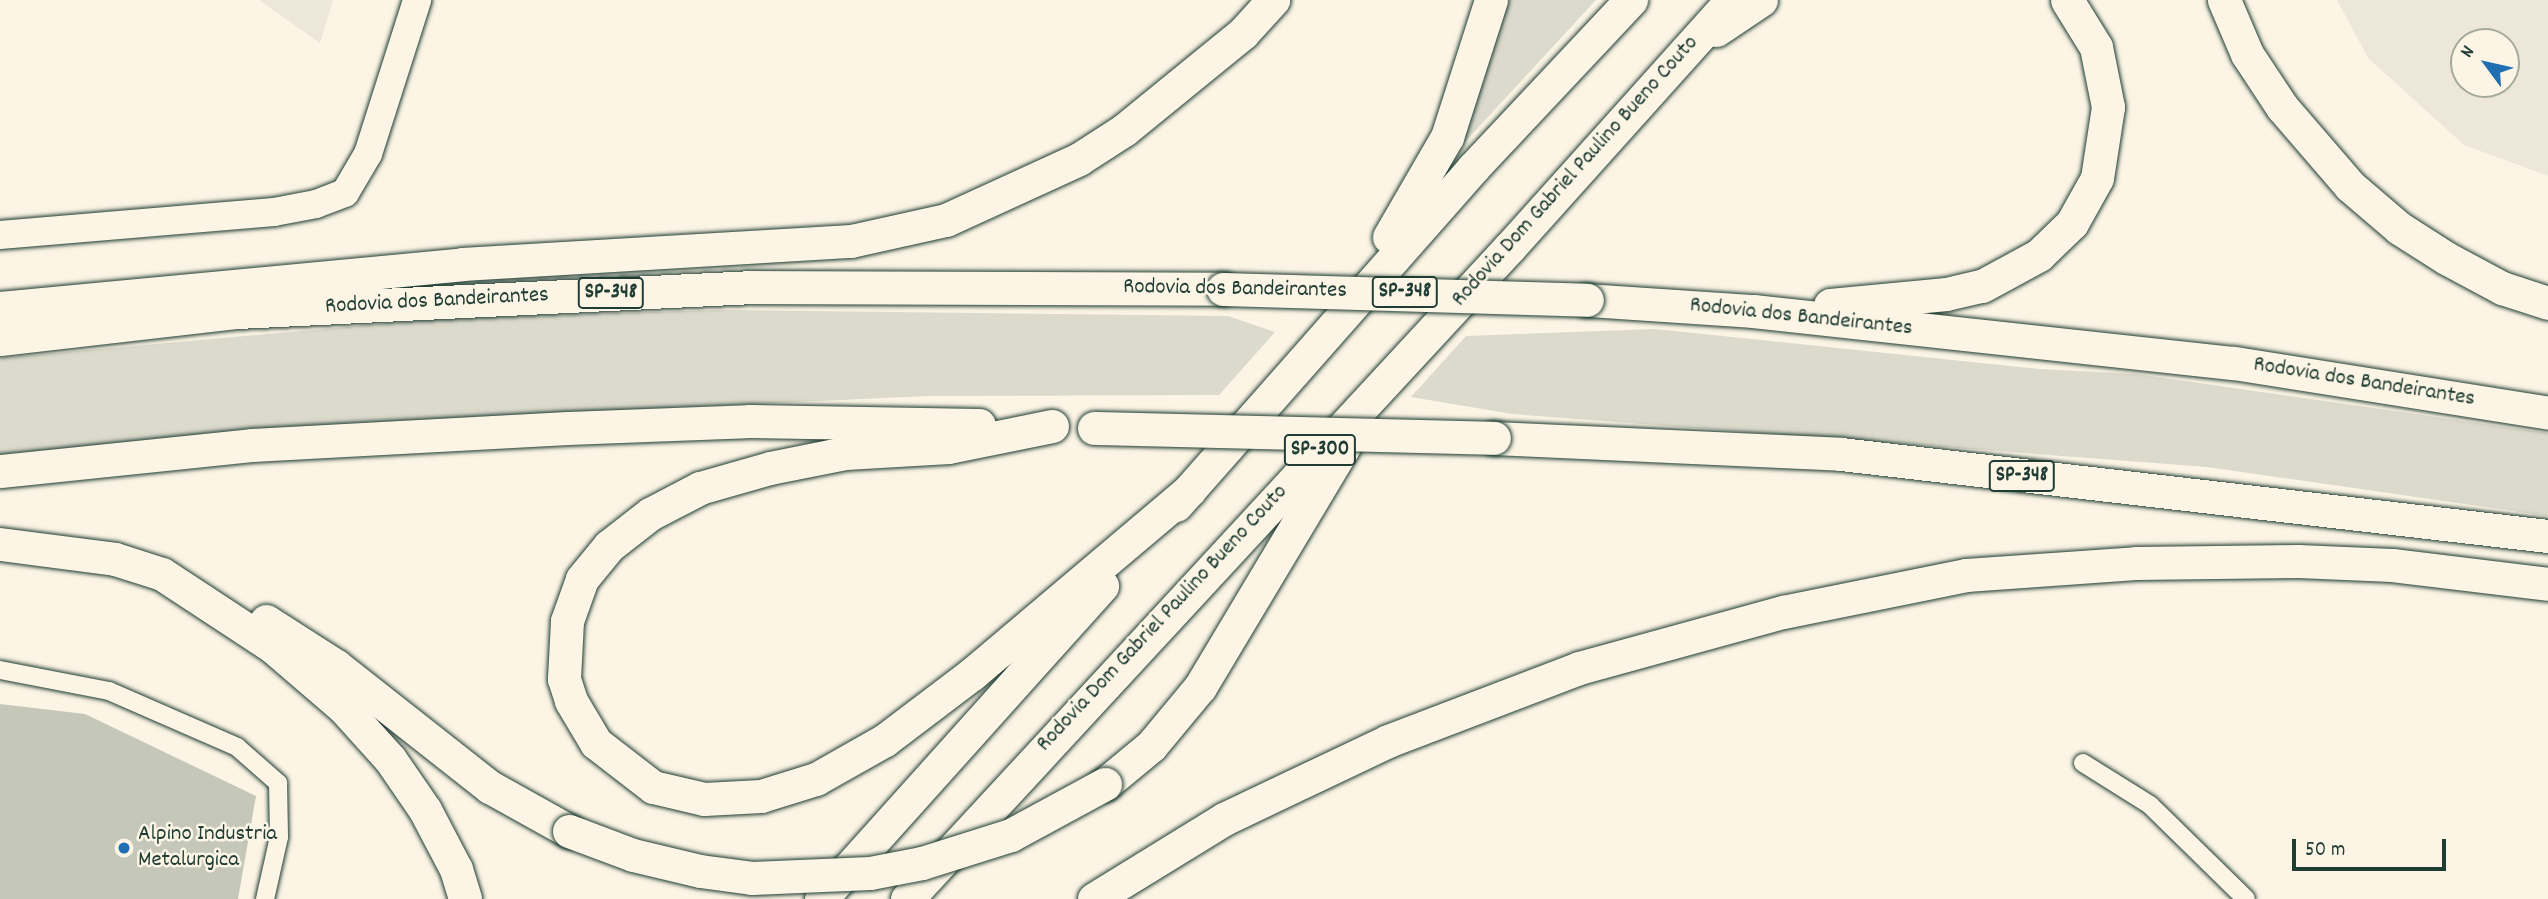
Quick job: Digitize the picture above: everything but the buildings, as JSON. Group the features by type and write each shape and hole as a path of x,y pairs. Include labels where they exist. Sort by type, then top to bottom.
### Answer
{"highway":[{"path":"0,308 462,264 851,241 946,220 1079,159 1124,130 1243,33 1273,0"},
{"path":"1307,357 1409,209 1447,136 1491,0"},
{"name":"SP-300","path":"821,899 1190,490 1473,169 1631,0"},
{"name":"Rodovia Dom Gabriel Paulino Bueno Couto","path":"907,899 1732,0"},
{"path":"1693,44 1761,0"},
{"path":"1753,311 1970,289 2011,273 2058,237 2071,223 2097,178 2108,107 2096,47 2067,0"},
{"path":"2224,0 2247,54 2282,107 2350,187 2399,228 2502,288 2548,303"},
{"path":"2242,0 2282,107"},
{"name":"Rodovia dos Bandeirantes","path":"0,339 237,312 753,287 1223,289 1587,300 1753,311 2234,363 2548,413"},
{"path":"192,591 284,629 490,787 569,831 633,855 700,872 752,878 870,873 922,863 1011,835 1105,785 1151,746 1199,687 1378,388"},
{"name":"SP-348","path":"0,471 252,445 568,428 750,422 1052,426 1494,438 1840,454 2548,536"},
{"path":"1052,426 949,447 845,453 770,468 700,488 650,513 609,546 582,579 567,621 564,679 571,701 596,743 653,787 704,799 761,796 816,779 885,740 961,682 1190,490"},
{"path":"0,544 115,559 162,574 192,591 273,647 343,707 390,759 425,810 456,869 466,899"},
{"path":"1094,899 1224,819 1388,741 1578,668 1783,612 1966,575 2136,563 2298,561 2392,565 2548,584"}],"main road":[{"path":"0,234 274,212 316,204 345,193 368,154 417,0"}],"street":[{"path":"0,670 109,691 237,747 278,783 279,837 265,899"},
{"path":"2083,763 2150,805 2246,899"}],"shaded area":[{"path":"259,0 333,0 320,43"},
{"path":"1499,0 1596,0 1428,182"},
{"path":"2337,0 2548,0 2548,176 2464,145 2368,58"},
{"path":"723,310 1228,316 1275,332 1219,395 928,396 596,411 0,457 0,358 447,318"},
{"path":"1655,329 2039,369 2136,374 2548,433 2548,516 2207,467 1512,414 1411,397 1466,336"}],"place":[{"name":"Alpino Industria Metalurgica","path":"124,848"}]}
